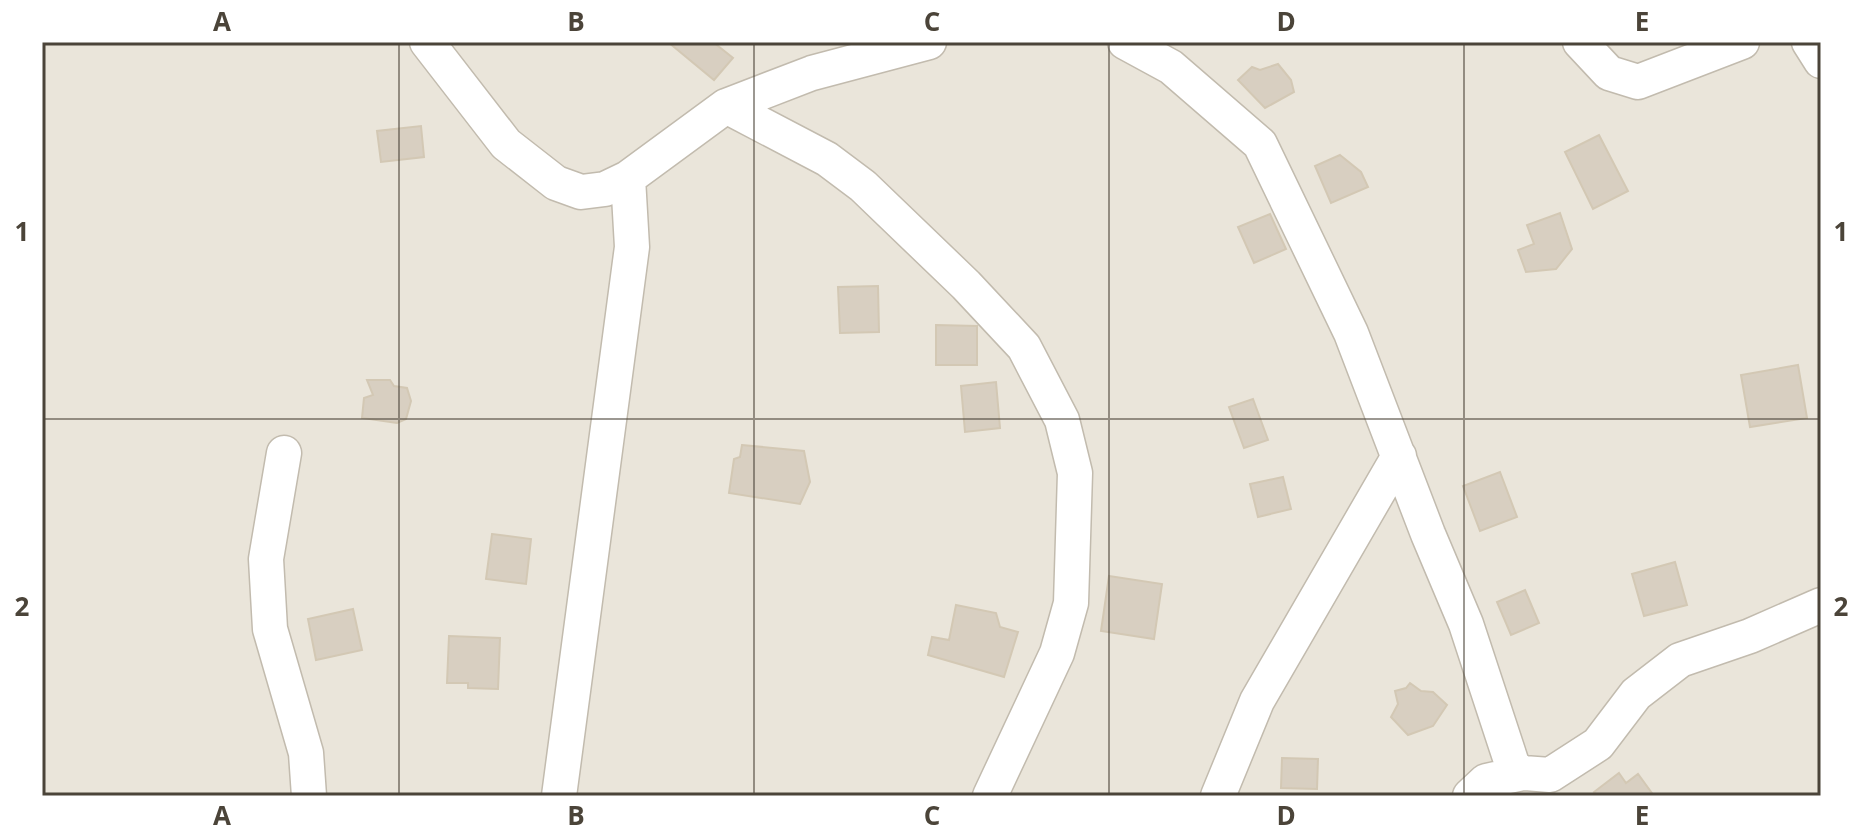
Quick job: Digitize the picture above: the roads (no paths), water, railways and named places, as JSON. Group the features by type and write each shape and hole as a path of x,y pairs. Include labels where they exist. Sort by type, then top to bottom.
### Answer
{"street":[{"path":"427,42 506,144 556,183 581,192 605,189 628,178 726,106 812,73 929,42"},
{"path":"1125,42 1171,67 1260,144 1351,333 1466,624 1513,767 1540,782"},
{"path":"1580,42 1609,73 1638,82 1742,42"},
{"path":"1809,42 1821,61"},
{"path":"726,106 827,159 863,186 966,285 1024,347 1062,420 1075,473 1071,603 1057,653 990,796"},
{"path":"559,796 632,247 628,178"},
{"path":"284,453 266,559 270,629 306,753 309,796"},
{"path":"1218,796 1257,701 1399,456"},
{"path":"1470,796 1486,781 1540,782 1598,744 1636,694 1680,660 1750,636 1821,605"}]}
